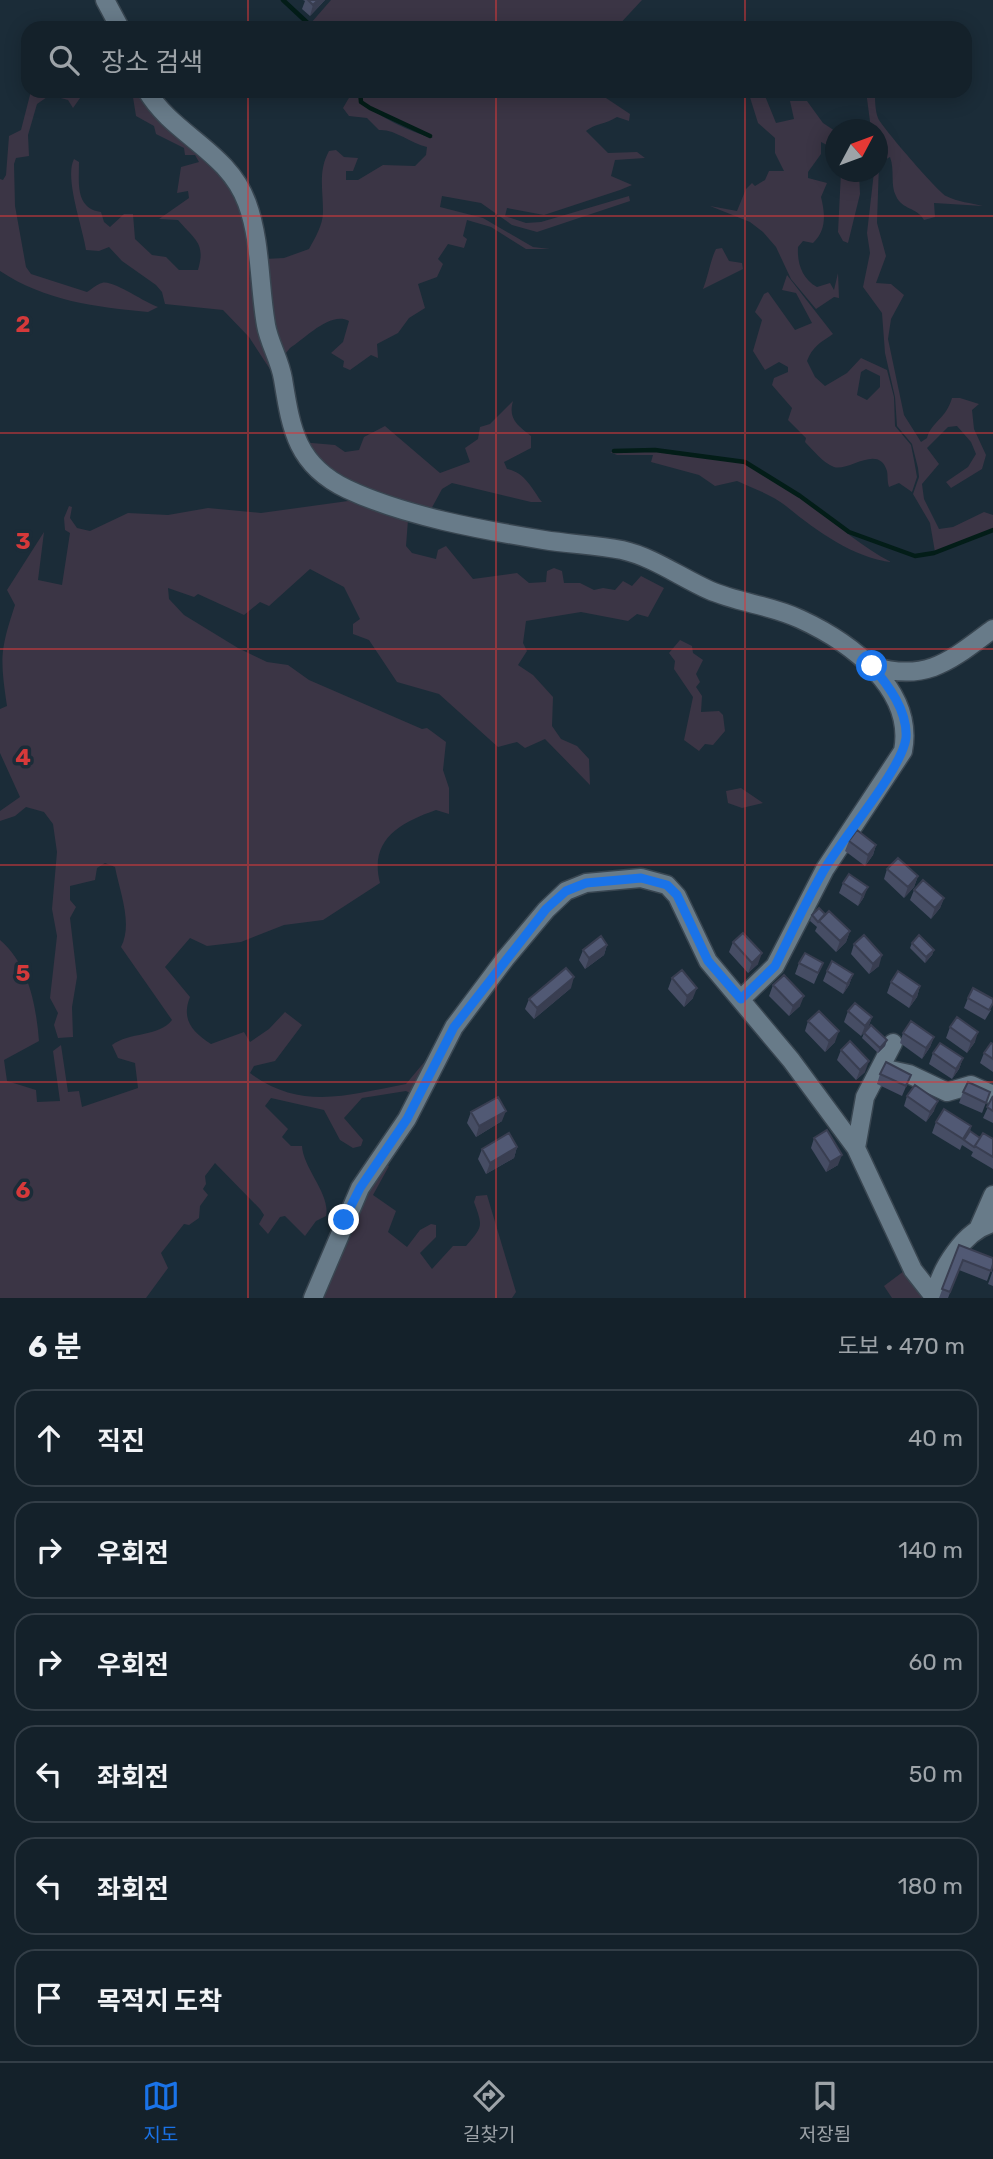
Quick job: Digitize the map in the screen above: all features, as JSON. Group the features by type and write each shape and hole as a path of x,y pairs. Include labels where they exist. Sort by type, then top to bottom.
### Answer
{"street":[{"path":"105,0 116,21"},
{"path":"151,98 156,107 220,160 240,187 247,203 257,247 265,321 283,379 287,416 295,438 308,458 330,480 365,496 423,514 542,540 622,550 649,560 712,592 800,618 872,666 884,670 931,671 946,664 993,629"},
{"path":"741,999 775,966 824,869 893,771 903,751 906,734 896,699 872,666"},
{"path":"313,1298 344,1220 360,1188 407,1119 454,1027 546,909 566,891 586,883 641,878 667,885 677,895 708,961 791,1060 856,1148 913,1270 935,1298 951,1262 967,1237 986,1225 993,1195"},
{"path":"856,1148 865,1097 893,1043"},
{"path":"881,1068 909,1074 947,1092 971,1085 993,1095"}],"shaded area":[{"path":"331,0 642,0 622,21 313,21"},
{"path":"29,98 46,98 37,104 28,135 29,156 16,158 14,164 15,206 26,267 31,274 87,292 102,283 113,284 158,307 148,312 71,301 35,289 0,271 0,179 3,180 6,175 9,136 21,130"},
{"path":"61,98 80,98 73,108 68,100"},
{"path":"133,98 150,98 239,190 279,383 249,337 223,310 165,304 162,292 156,285 122,261 109,247 99,251 86,250 71,178 74,159 79,162 79,186 83,200 93,210 101,212 104,222 110,227 124,214 133,214 135,239 152,255 166,257 179,270 198,270 201,254 194,237 178,220 159,219 189,198 188,191 177,193 181,167 199,162 195,155 185,155 184,148 156,134 154,126 136,116"},
{"path":"349,98 360,98 360,103 404,128 433,138 370,107 362,98 606,98 630,114 629,121 617,117 586,131 608,153 637,152 645,158 615,160 611,176 632,185 620,190 544,215 507,208 505,216 526,223 541,222 629,196 630,201 537,232 512,225 481,203 442,196 440,207 483,218 533,247 550,249 526,249 491,227 467,220 463,236 467,239 464,248 448,244 438,259 443,264 437,277 418,284 425,308 409,318 398,333 377,344 378,358 371,355 350,370 343,367 344,361 331,353 343,342 349,321 334,320 318,327 290,348 286,353 285,374 267,314 265,259 284,258 309,249 322,222 322,173 329,151 336,150 344,157 358,158 353,171 346,171 346,180 358,180 383,165 415,166 426,155 427,147 391,132 379,130 367,118 349,116 343,108"},
{"path":"750,98 766,98 776,123 794,119 790,101 807,101 825,124 825,144 821,142 821,154 808,172 808,178 827,183 821,197 823,227 813,243 803,241 798,247 798,259 801,270 817,287 830,283 834,290 838,273 839,298 834,297 816,309 791,279 776,247 763,232 750,222 710,206 737,211 746,189 752,183 755,186 765,180 769,171 784,171 775,153 775,138 758,123"},
{"path":"867,98 875,98 878,118 870,119"},
{"path":"888,131 946,196 983,206 934,203 935,217 924,220 918,213 902,204 896,196 890,157 888,158"},
{"path":"840,182 859,182 860,194 848,243 843,241 838,232"},
{"path":"873,182 878,182 877,223 886,256 876,283 891,284 904,295 891,319 888,339 904,415 921,442 927,438 952,398 979,404 972,410 974,429 986,455 982,469 951,488 946,482 968,467 976,454 971,442 957,426 948,427 927,448 939,464 922,484 924,499 939,529 953,527 984,512 993,515 993,529 935,552 930,523 913,494 919,477 912,444 897,426 895,397 885,353 882,313 863,287 870,253 867,233"},
{"path":"722,248 729,261 742,263 743,269 703,289 714,253 716,249"},
{"path":"787,275 833,334 814,348 807,361 815,377 825,386 847,373 861,358 887,370 894,397 895,426 911,445 917,477 912,492 899,483 889,487 887,471 877,459 840,467 830,465 818,456 805,442 806,438 788,420 792,408 772,385 774,378 788,372 788,367 779,362 765,370 753,351 762,320 755,312 764,294 768,292 795,330 812,323 796,293 782,290","holes":["866,369 880,376 880,387 867,400 857,395 861,372"]},
{"path":"513,401 513,417 531,436 531,448 504,462 507,469 523,477 542,502 531,502 452,483 442,489 429,513 345,485 300,442 335,445 345,452 359,450 364,437 385,426 440,473 470,462 465,448 478,439 480,427 490,424"},
{"path":"655,451 724,458 745,463 784,484 854,538 891,562 848,549 775,498 737,481 715,486 699,475 651,462 653,455 617,455 610,452"},
{"path":"353,496 408,520 406,546 412,553 436,559 438,550 446,546 473,579 517,573 529,583 546,582 547,571 554,568 562,571 564,583 580,583 594,590 615,590 623,581 632,586 641,576 664,588 648,617 637,614 628,621 581,612 526,621 523,643 527,651 518,665 533,675 553,697 552,726 561,739 577,746 589,759 590,785 545,739 525,748 517,742 498,747 439,694 397,682 369,640 353,634 353,624 360,619 344,587 310,569 269,606 260,602 244,615 198,594 194,597 168,588 169,599 184,615 238,648 267,662 288,665 309,680 422,729 427,728 446,742 443,770 449,788 449,814 436,810 399,827 383,844 379,855 380,883 323,920 284,925 241,942 207,946 190,938 165,967 190,997 187,1012 190,1024 198,1035 211,1044 244,1032 250,1042 269,1029 285,1012 302,1025 275,1061 254,1066 250,1073 269,1085 306,1096 345,1095 406,1084 436,1048 406,1115 410,1093 406,1091 362,1098 344,1118 363,1140 361,1146 353,1148 340,1140 324,1110 271,1098 265,1106 288,1129 282,1137 291,1146 302,1146 324,1199 326,1216 316,1221 305,1236 285,1216 280,1217 268,1234 259,1224 264,1215 260,1209 215,1163 205,1176 206,1184 203,1189 208,1195 200,1206 199,1218 189,1225 184,1224 161,1253 168,1268 146,1298 0,1298 0,940 18,961 24,973 33,1000 39,1041 4,1060 7,1081 36,1090 37,1102 60,1101 53,1051 61,1045 68,1092 79,1091 82,1107 138,1088 135,1063 118,1058 112,1045 160,1029 172,1020 121,947 126,918 115,867 105,863 97,868 95,880 70,886 70,900 76,907 70,918 77,977 72,1007 73,1037 58,1038 54,1025 58,1013 50,998 57,936 52,909 57,852 53,824 44,812 26,807 15,816 0,821 0,811 20,797 0,753 0,709 7,706 3,655 6,633 15,605 7,590 44,532 38,580 62,585 70,533 65,530 64,518 69,506 72,507 70,518 77,528 90,531 128,513 168,515 208,508 261,513 348,501"},
{"path":"680,640 692,646 693,653 703,660 696,674 700,682 696,687 702,696 701,712 719,711 723,715 725,731 713,745 705,744 699,751 684,740 693,697 674,669 675,661 669,653"},
{"path":"741,788 763,803 742,808 728,803 726,791"},
{"path":"382,1161 389,1166 373,1195 396,1211 388,1232 407,1247 420,1230 431,1224 436,1225 436,1237 420,1253 432,1269 453,1246 466,1246 476,1234 480,1222 474,1202 476,1196 487,1195 516,1292 512,1298 320,1298 339,1240"},
{"path":"908,1268 930,1298 892,1298 884,1286"}],"building":[{"path":"857,830 876,845 868,855 849,841"},
{"path":"898,858 918,876 908,887 887,869"},
{"path":"849,874 868,887 862,895 843,883"},
{"path":"923,880 944,898 935,908 914,890"},
{"path":"819,908 825,914 818,922 812,915"},
{"path":"829,911 850,931 840,941 819,921"},
{"path":"743,933 762,953 752,963 733,942"},
{"path":"864,935 882,955 873,964 854,944"},
{"path":"919,935 934,950 926,957 912,943"},
{"path":"601,936 607,945 589,958 583,950"},
{"path":"805,953 823,963 818,973 799,963"},
{"path":"832,961 853,974 847,984 827,971"},
{"path":"566,968 574,977 537,1008 529,999"},
{"path":"682,970 697,988 687,996 672,978"},
{"path":"898,971 920,986 913,997 891,982"},
{"path":"784,975 804,996 793,1006 773,985"},
{"path":"973,988 993,999 989,1010 968,998"},
{"path":"855,1003 872,1017 865,1026 848,1011"},
{"path":"819,1011 839,1031 829,1041 808,1021"},
{"path":"957,1017 978,1032 971,1042 950,1027"},
{"path":"911,1021 934,1037 926,1048 903,1033"},
{"path":"871,1025 887,1040 880,1048 864,1033"},
{"path":"850,1041 869,1061 860,1070 841,1050"},
{"path":"940,1043 963,1058 956,1069 933,1053"},
{"path":"991,1043 993,1044 993,1059 984,1053"},
{"path":"886,1062 911,1075 906,1086 880,1074"},
{"path":"968,1082 990,1092 986,1103 963,1092"},
{"path":"915,1085 938,1101 930,1112 907,1096"},
{"path":"993,1096 993,1111 987,1107"},
{"path":"498,1097 506,1111 479,1126 471,1112"},
{"path":"944,1109 971,1126 963,1139 936,1122"},
{"path":"827,1130 842,1155 830,1162 814,1138"},
{"path":"970,1131 980,1138 974,1147 964,1140"},
{"path":"509,1133 517,1147 490,1163 482,1149"},
{"path":"983,1133 993,1139 993,1157 975,1146"},
{"path":"959,1245 993,1258 993,1264 991,1271 963,1260 950,1292 942,1289"}],"waterway":[{"path":"283,0 306,21"},
{"path":"361,98 361,102 370,108 430,136"},
{"path":"614,451 655,450 745,462 800,496 849,532 915,556 934,553 993,530"}],"route":[{"path":"344,1220 360,1188 407,1119 454,1027 546,909 566,891 586,883 641,878 667,885 677,895 708,961 741,999 766,977 775,966 824,869 870,800 893,771 903,751 906,734 896,699 872,666"}]}
